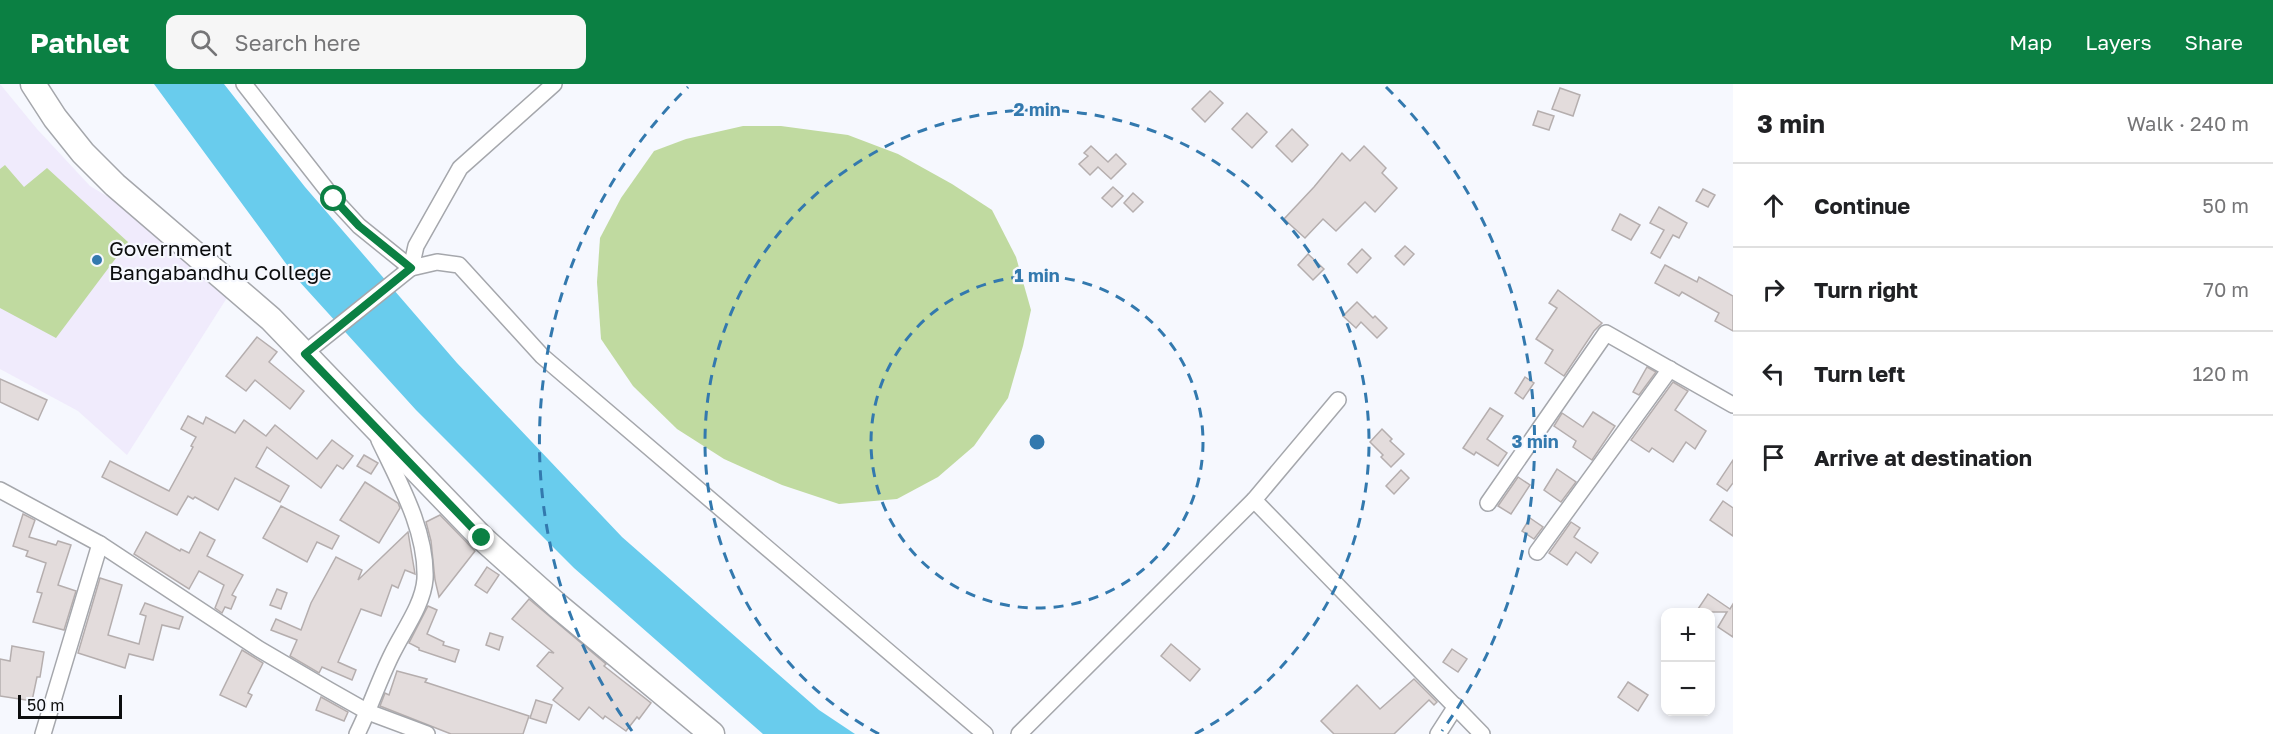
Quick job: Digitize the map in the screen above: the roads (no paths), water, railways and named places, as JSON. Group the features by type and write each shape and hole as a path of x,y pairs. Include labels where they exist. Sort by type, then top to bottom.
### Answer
{"main road":[{"path":"33,84 55,118 83,153 240,291 305,354 482,538 558,606 712,734"}],"street":[{"path":"244,84 334,199 406,271"},
{"path":"406,271 416,246 460,168 554,84"},
{"path":"305,354 406,271 437,262 459,265 542,356 985,734"},
{"path":"1488,503 1606,333 1733,405"},
{"path":"1537,552 1670,369"},
{"path":"1019,734 1254,500 1338,400"},
{"path":"357,734 391,656 421,597 425,579 421,544 414,520 399,482 371,424"},
{"path":"0,490 100,544 259,649 368,712 427,734"},
{"path":"1254,500 1482,734"},
{"path":"44,734 100,544"},
{"path":"1438,734 1456,706"}],"water":[{"path":"154,84 224,84 305,187 457,363 622,537 819,710 855,734 763,734 574,568 416,410 298,280"}],"place":[{"name":"Government Bangabandhu College","path":"97,260"}]}
